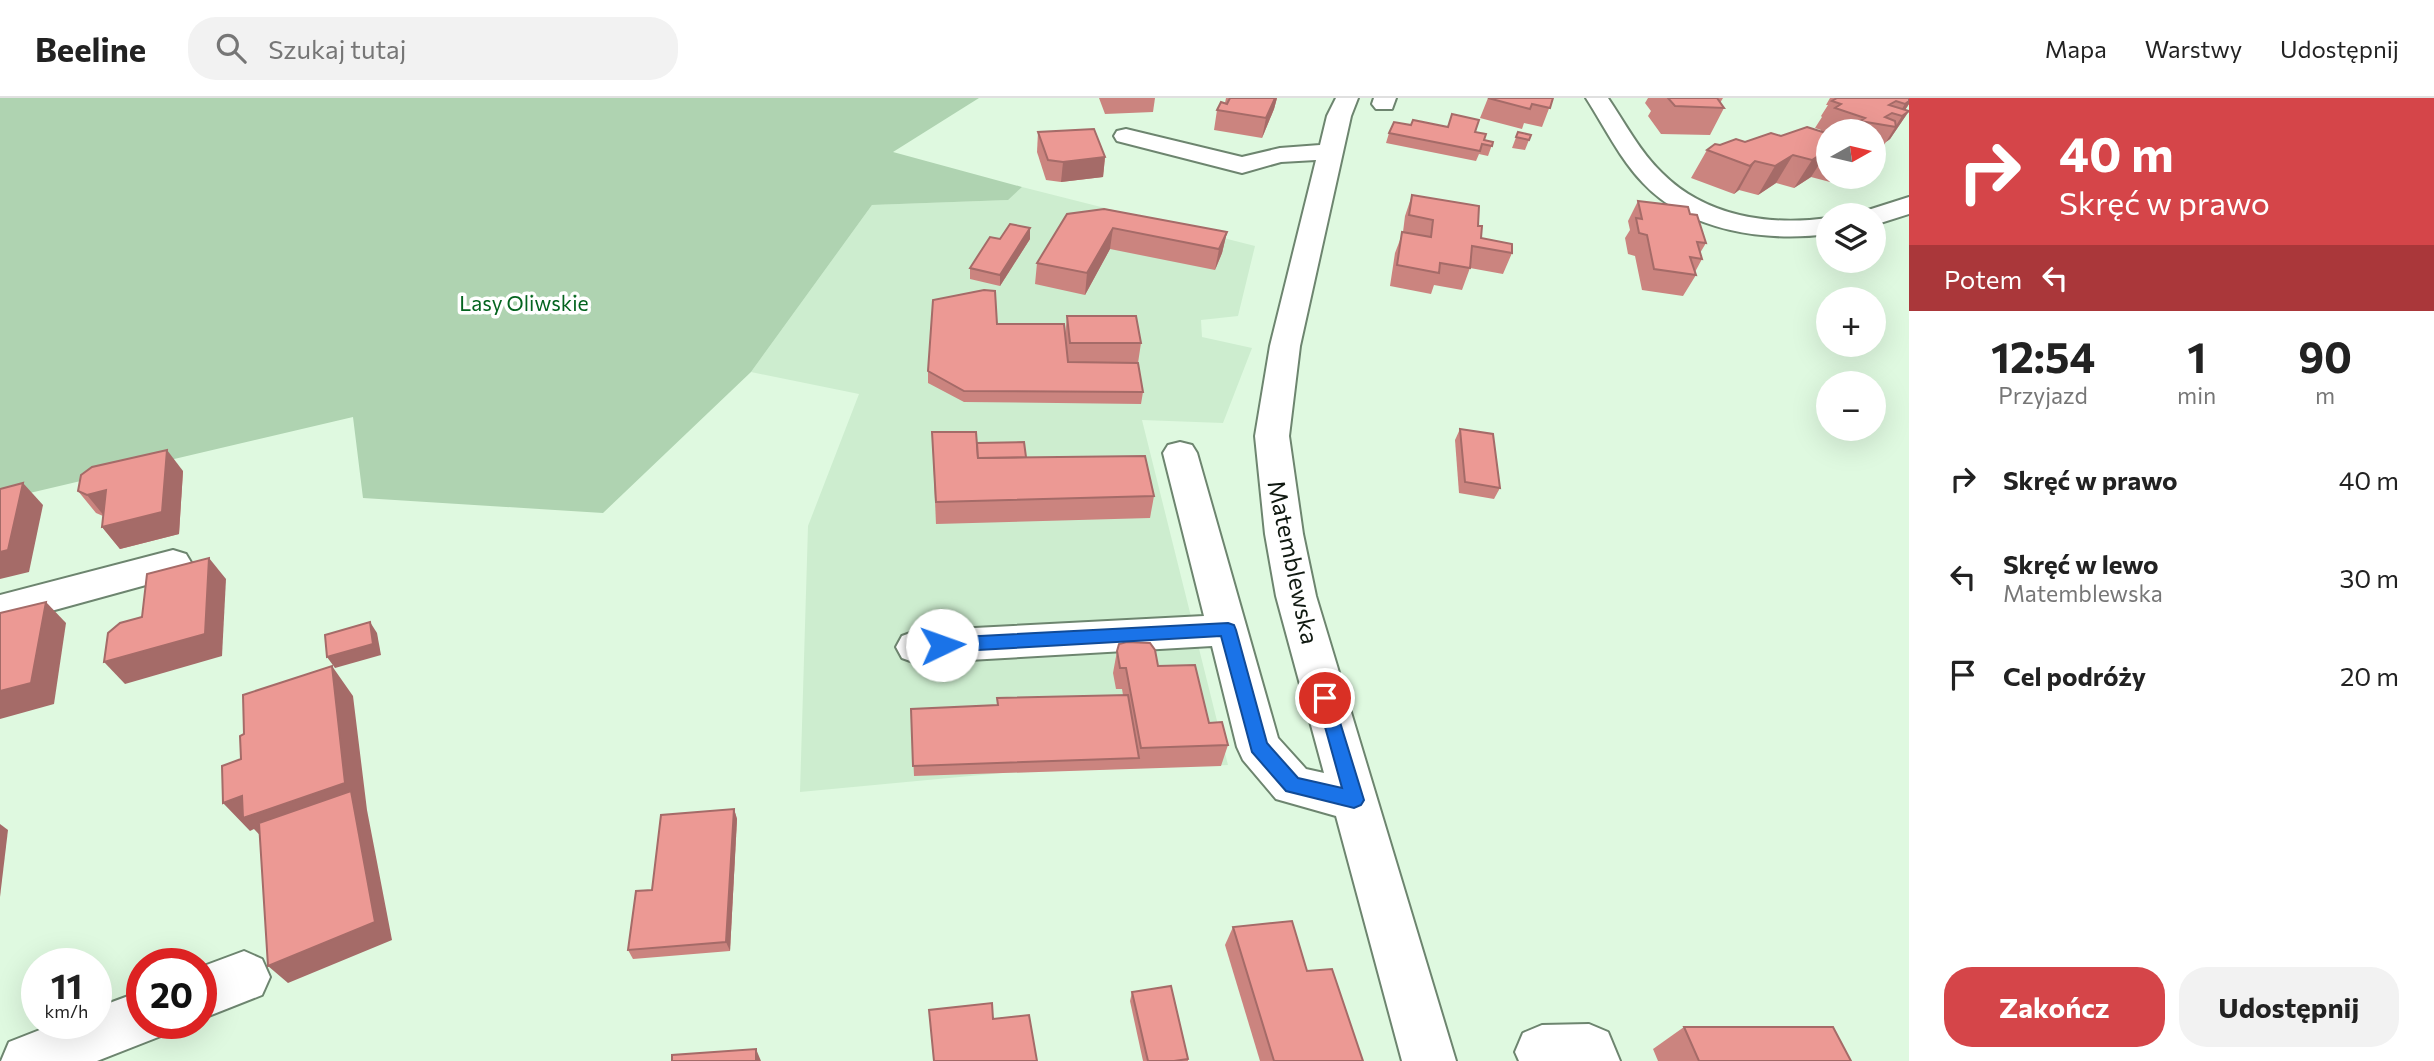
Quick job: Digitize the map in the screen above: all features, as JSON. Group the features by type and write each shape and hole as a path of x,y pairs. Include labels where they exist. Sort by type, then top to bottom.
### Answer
{"street":[{"path":"1597,98 1653,178 1681,200 1719,217 1746,224 1816,229"},
{"name":"Matemblewska","path":"1372,100 1339,116 1285,346 1272,436 1278,497 1296,596 1429,1061"},
{"path":"1126,136 1242,166 1280,155 1314,152 1331,154"},
{"path":"1886,213 1909,205"},
{"path":"1180,453 1259,747 1292,785 1354,800"},
{"path":"0,610 173,564"},
{"path":"916,646 1228,630"},
{"path":"28,1061 126,1023"},
{"path":"1542,1052 1590,1051 1593,1061"}],"shaded area":[{"path":"1022,187 1255,246 1238,316 1201,320 1202,337 1252,348 1223,423 1142,420 1228,765 1002,773 800,792 808,526 859,394 751,372 872,205 1007,200"}],"green space":[{"name":"Lasy Oliwskie","path":"0,98 979,98 893,152 1022,187 1008,200 872,205 751,372 603,513 363,498 353,417 0,500"}],"building":[{"path":"1230,98 1275,98 1266,118 1217,110 1221,102 1227,104"},
{"path":"1488,98 1553,98 1550,108 1532,104 1530,109"},
{"path":"1668,98 1717,98 1724,108 1675,106"},
{"path":"1837,98 1909,98 1905,104 1896,101 1889,105 1909,111 1902,116 1892,113 1885,117 1895,121 1896,127 1886,125 1886,119 1863,119 1835,108 1841,104 1832,101"},
{"path":"1452,114 1479,120 1475,132 1486,134 1484,140 1493,142 1492,146 1482,144 1480,151 1389,133 1394,122 1411,125 1413,120 1448,127"},
{"path":"1807,127 1816,130 1816,157 1812,160 1793,155 1775,166 1755,161 1750,166 1707,150 1715,144 1720,145 1736,139 1745,142 1771,133 1781,136"},
{"path":"1094,129 1105,157 1063,162 1048,160 1038,132"},
{"path":"1518,132 1531,135 1529,140 1516,137"},
{"path":"1412,195 1479,206 1478,226 1482,226 1481,238 1512,244 1512,253 1472,246 1470,268 1440,263 1439,273 1397,265 1402,232 1431,237 1433,220 1409,215"},
{"path":"1638,201 1688,207 1690,214 1697,215 1706,243 1697,242 1702,259 1690,257 1696,275 1654,269 1647,235 1639,233 1636,218 1642,219"},
{"path":"1104,209 1227,232 1219,249 1113,228 1087,273 1037,263 1067,214"},
{"path":"1010,224 1030,228 1000,275 970,268 990,237 1000,239"},
{"path":"984,290 995,291 997,324 1064,324 1068,362 1138,363 1143,392 964,391 928,371 933,300"},
{"path":"1067,316 1136,316 1141,343 1070,343"},
{"path":"1460,429 1493,434 1500,488 1465,482"},
{"path":"932,432 976,432 978,458 1145,456 1154,496 936,502"},
{"path":"1024,442 1026,457 978,458 977,443"},
{"path":"167,450 162,512 102,527 106,490 87,495 78,491 81,475 92,467"},
{"path":"23,483 8,550 0,552 0,489"},
{"path":"209,558 205,634 104,662 108,633 120,623 142,617 147,574"},
{"path":"46,602 31,683 0,691 0,613"},
{"path":"370,622 373,644 327,657 325,635"},
{"path":"1150,643 1155,650 1158,666 1195,665 1209,723 1222,722 1228,745 1141,748 1126,668 1120,668 1117,651 1119,644"},
{"path":"332,666 345,783 243,818 242,796 223,803 222,766 241,759 240,736 244,734 243,695"},
{"path":"1128,695 1139,758 913,766 911,709 998,705 997,698"},
{"path":"351,791 375,922 268,966 259,823"},
{"path":"734,809 726,942 628,950 636,891 652,890 661,815"},
{"path":"1292,921 1307,971 1332,969 1363,1061 1274,1061 1233,927"},
{"path":"1171,986 1188,1059 1148,1061 1132,992"},
{"path":"992,1003 993,1019 1029,1015 1037,1061 934,1061 929,1010"},
{"path":"1684,1027 1833,1027 1851,1061 1699,1061"},
{"path":"756,1049 756,1061 672,1061 672,1055"}],"route":[{"path":"942,645 1228,630 1259,747 1292,785 1354,800 1325,698"}]}
